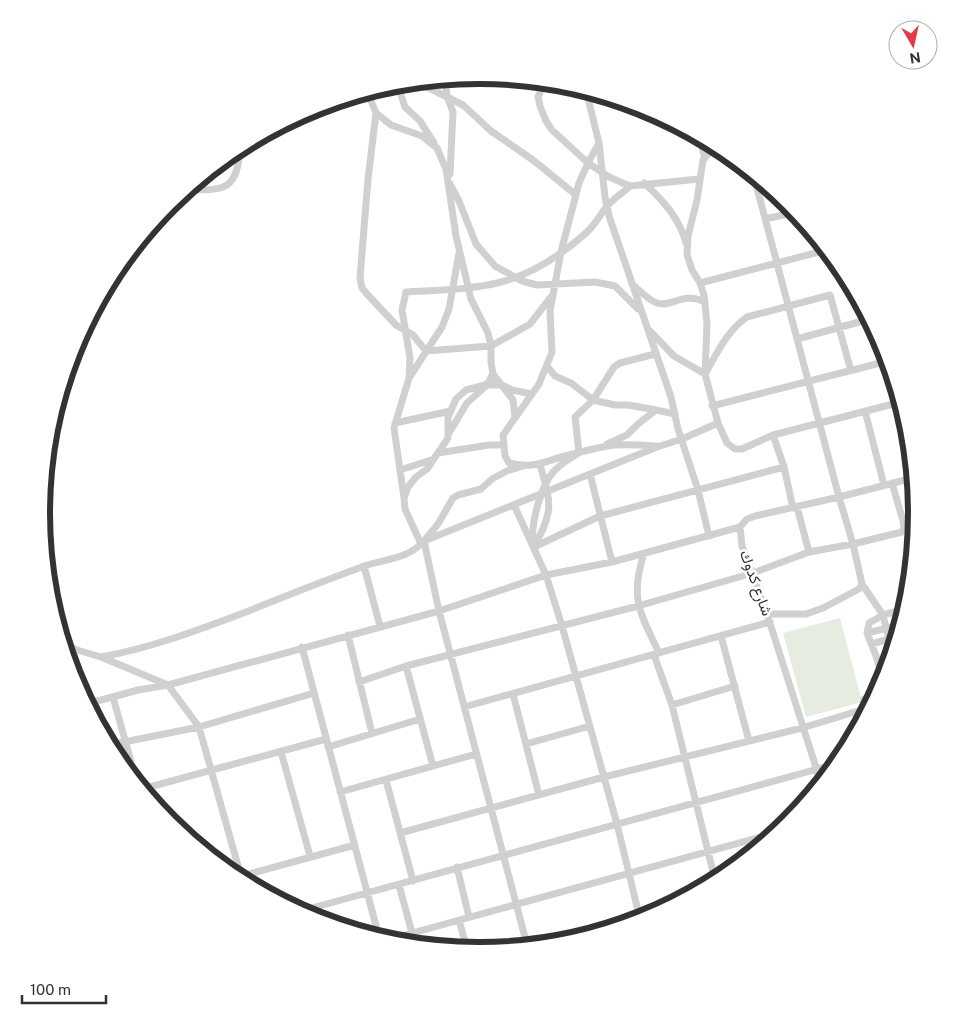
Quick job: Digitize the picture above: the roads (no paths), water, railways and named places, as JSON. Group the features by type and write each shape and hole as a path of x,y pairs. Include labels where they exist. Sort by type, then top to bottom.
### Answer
{"street":[{"path":"446,85 454,123 449,182 459,201 476,244 495,266 515,277 537,285 595,282 615,286 640,311"},
{"path":"427,87 463,105 491,131 533,160 576,195"},
{"path":"541,90 538,97 540,106 552,130 588,163 609,178 630,186 699,179"},
{"path":"400,91 405,106 420,121 438,148 446,168 456,236 471,299 488,333 493,374 513,400 515,418"},
{"path":"370,98 376,114 368,179 360,278 362,288 396,325 413,335 426,351"},
{"path":"588,98 599,143 607,206 640,311 671,397 678,429 698,490 709,536"},
{"path":"376,114 391,125 422,136 438,148"},
{"path":"523,466 509,463 505,456 502,435 539,384 552,352 550,311 561,252 576,195 588,163 599,143"},
{"path":"702,146 705,158"},
{"path":"687,255 688,236 699,179 705,158 711,152"},
{"path":"196,190 221,189 229,184 235,175 240,157"},
{"path":"644,184 661,200 683,230 687,255 692,270 700,283 707,324 704,374 712,406 727,443 735,449 742,449 773,435 894,404"},
{"path":"756,185 862,584 883,615 888,639 872,644"},
{"path":"525,939 423,543 406,509 394,428 409,378 410,358 402,310 406,292 454,289 498,283 544,265 594,225 607,206 630,186"},
{"path":"765,219 787,214"},
{"path":"409,378 442,326 454,289 460,250"},
{"path":"700,283 820,252"},
{"path":"631,283 657,304 690,298 696,298 704,302"},
{"path":"704,374 727,336 738,323 747,317 830,294 851,371"},
{"path":"426,351 491,346 530,324 553,295"},
{"path":"797,339 863,321"},
{"path":"645,324 667,351 688,366 704,374"},
{"path":"579,453 575,417 593,400 614,367 620,363 655,354"},
{"path":"712,406 881,364"},
{"path":"547,366 555,376 571,383 593,400 615,406 628,405 675,414"},
{"path":"404,498 408,487 416,477 427,469 436,456 467,403 487,385 493,374"},
{"path":"449,434 448,417 456,398 466,390 487,385 502,385 512,390 532,394"},
{"path":"593,450 627,435 656,410"},
{"path":"395,423 451,411"},
{"path":"865,411 884,485"},
{"path":"423,543 545,490 682,439 718,423"},
{"path":"773,435 809,552"},
{"path":"400,470 436,456 489,444 503,445"},
{"path":"101,657 132,651 180,637 364,566 406,555 417,550 438,524 453,498 481,488 492,479 507,471 523,466 540,465 613,445 638,444 659,446"},
{"path":"534,546 534,515 552,473 579,453"},
{"path":"534,546 549,511 540,465"},
{"path":"534,546 600,516 784,467"},
{"path":"590,474 612,562"},
{"path":"94,702 168,685 440,610 546,575 612,562 740,528 747,519 755,516 839,498 907,480"},
{"path":"359,682 406,666 638,606 753,573 809,552 902,532 904,526 892,483"},
{"path":"514,505 546,575 562,626 617,824 638,911"},
{"name":"شارع كدوك","path":"740,528 742,546 770,622 802,728 818,775"},
{"path":"644,554 636,591 638,606 659,653"},
{"path":"364,566 380,626"},
{"path":"767,614 806,614 823,608 859,589 862,584"},
{"path":"878,663 867,633 869,623 883,615 896,611"},
{"path":"464,707 770,622"},
{"path":"867,633 892,627"},
{"path":"348,635 372,733"},
{"path":"721,636 749,741"},
{"path":"302,647 377,929"},
{"path":"72,648 101,657 168,685 199,727 237,866"},
{"path":"875,653 885,651"},
{"path":"659,653 654,655 672,705 713,872"},
{"path":"406,666 433,766"},
{"path":"672,705 735,686"},
{"path":"117,743 199,727 314,693"},
{"path":"513,694 539,795"},
{"path":"113,697 131,763"},
{"path":"400,833 604,777 802,728 859,711"},
{"path":"328,747 420,719"},
{"path":"526,744 590,726"},
{"path":"150,787 326,739"},
{"path":"280,752 310,856"},
{"path":"340,792 476,754"},
{"path":"314,908 823,768"},
{"path":"386,780 414,881"},
{"path":"406,935 759,837"},
{"path":"250,875 310,856 355,845"},
{"path":"457,868 469,917"},
{"path":"399,885 412,933"},
{"path":"459,920 465,941"}]}
